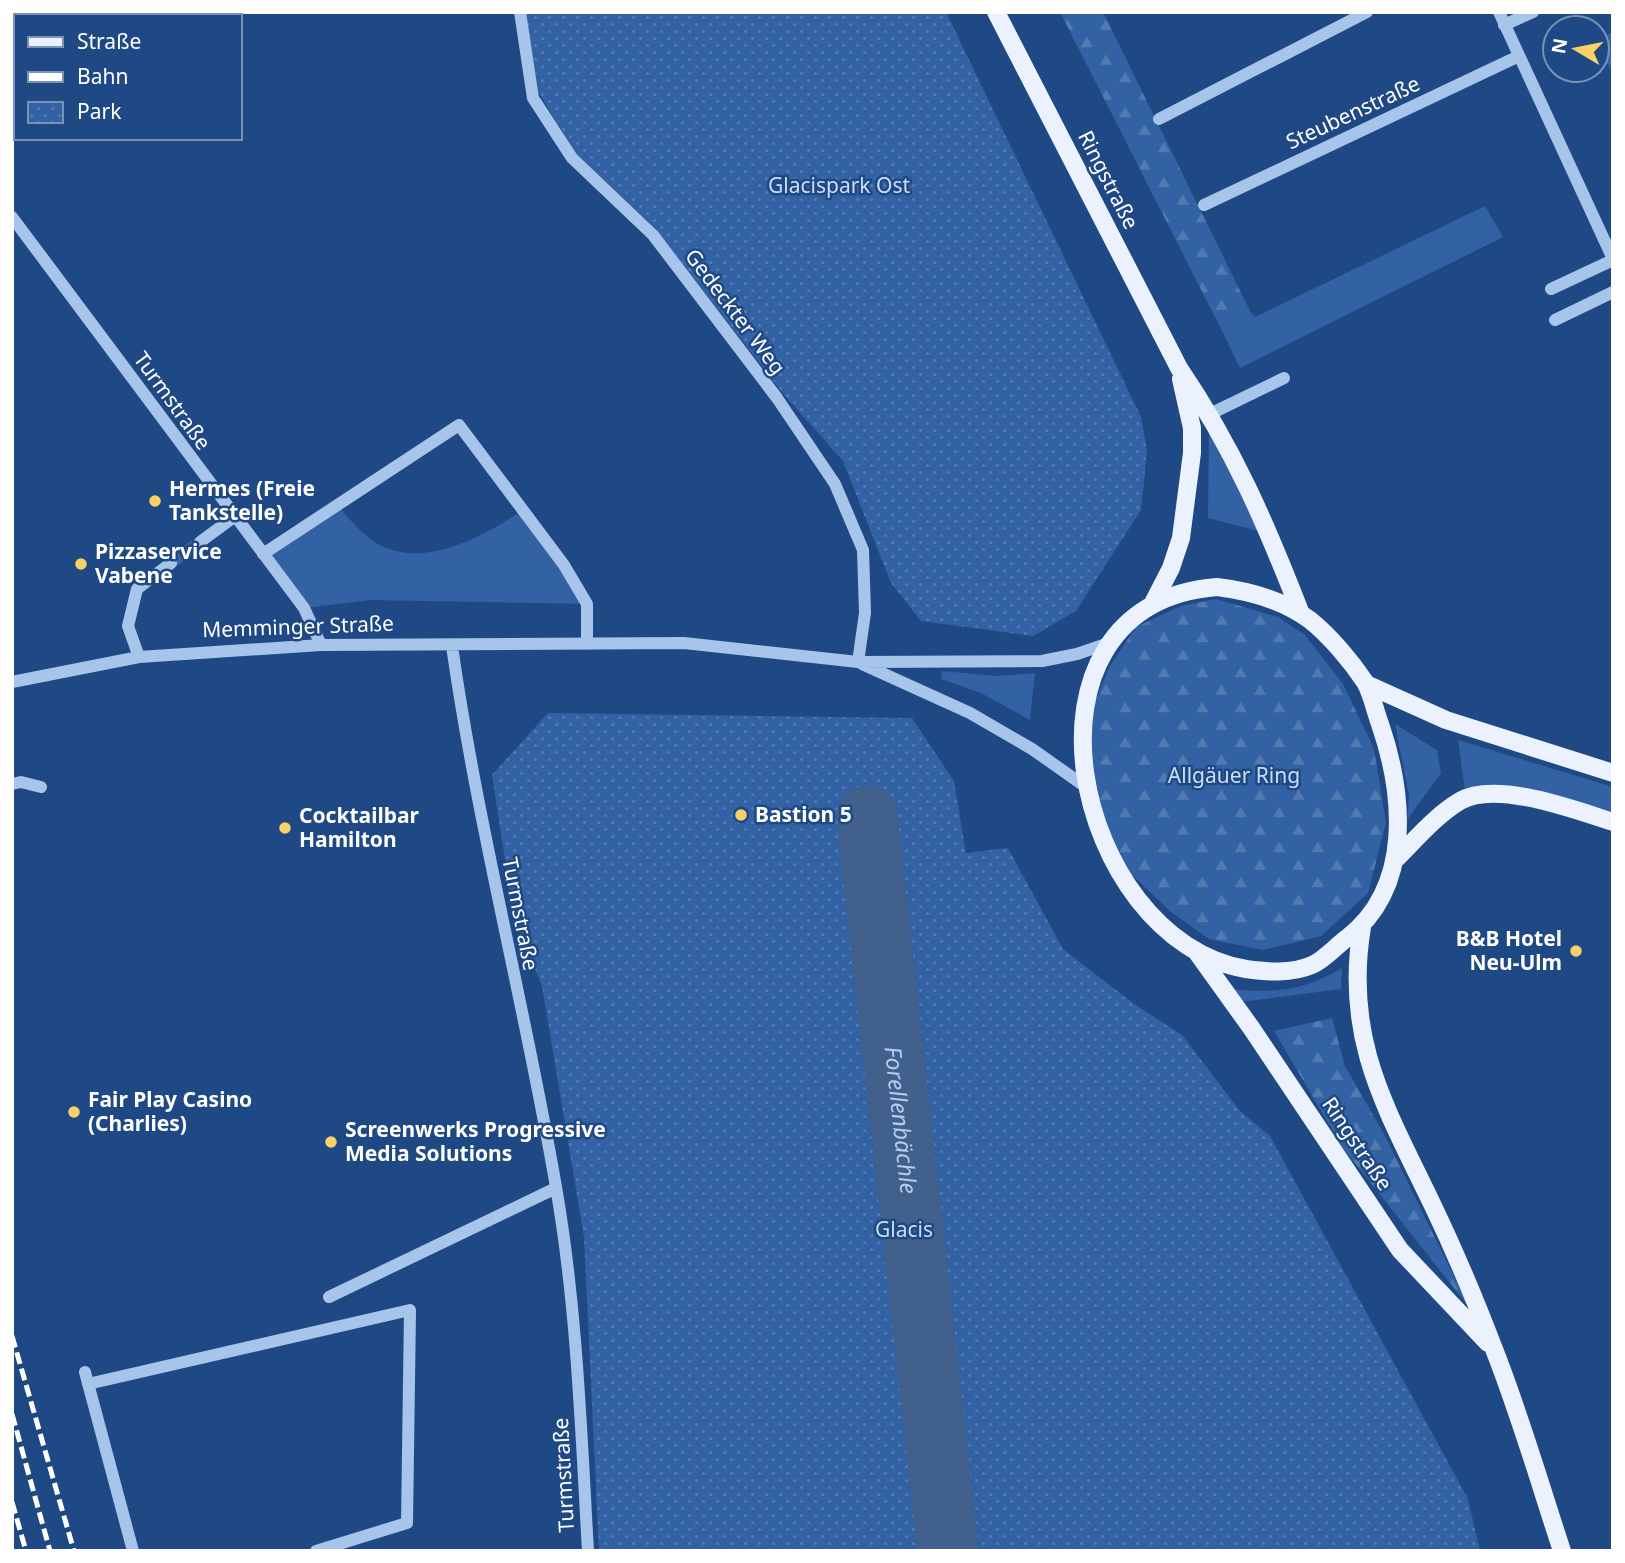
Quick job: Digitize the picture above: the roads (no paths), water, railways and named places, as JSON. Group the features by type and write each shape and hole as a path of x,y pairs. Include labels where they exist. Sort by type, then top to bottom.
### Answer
{"main road":[{"name":"Ringstraße","path":"996,12 1179,368 1210,414 1241,469 1301,614"},
{"name":"Ringstraße","path":"1154,601 1171,568 1181,538 1192,453 1192,428 1179,368"},
{"path":"1217,587 1244,590 1275,600 1301,614 1335,645 1366,684 1392,760 1398,792 1396,859 1381,898 1362,927 1312,965 1272,973 1232,966 1196,951 1131,892 1107,848 1086,787 1081,737 1090,686 1109,643 1126,622 1154,601 1191,589 1217,587"},
{"path":"1366,684 1446,720 1613,773"},
{"path":"1396,859 1437,818 1462,799 1497,794 1541,799 1613,822"},
{"name":"Ringstraße","path":"1362,927 1355,967 1358,1009 1370,1069 1441,1222 1495,1350 1562,1551"},
{"name":"Ringstraße","path":"1196,951 1401,1250 1495,1350"}],"street":[{"name":"Gedeckter Weg","path":"520,12 533,98 572,158 653,235 777,398 835,484 863,550 865,613 858,662"},
{"path":"1160,119 1367,12"},
{"path":"1499,12 1613,259 1551,289"},
{"path":"1504,25 1533,12"},
{"name":"Steubenstraße","path":"1204,205 1519,56"},
{"name":"Turmstraße","path":"12,217 304,608 321,645"},
{"path":"1555,320 1613,292"},
{"path":"1210,414 1284,378"},
{"path":"263,554 458,425 570,575 587,604 587,644"},
{"path":"200,542 234,517"},
{"path":"139,657 128,626 137,589 171,563"},
{"name":"Memminger Straße","path":"12,682 139,657 321,645 684,643 858,662 946,659 1042,661 1109,643"},
{"name":"Turmstraße","path":"452,646 492,876 556,1188 574,1332 588,1551"},
{"name":"Memminger Straße","path":"858,662 970,713 1032,749 1086,787"},
{"path":"12,784 21,782 41,787"},
{"path":"329,1297 556,1188"},
{"path":"133,1551 87,1378 410,1310 407,1522 316,1551"}],"waterway":[{"name":"Forellenbächle","path":"867,816 948,1551"}],"tunnel":[{"path":"171,563 200,542"}],"railway":[{"path":"12,1336 74,1551"},
{"path":"12,1414 50,1551"},
{"path":"12,1502 26,1551"}],"place":[{"name":"Hermes (Freie Tankstelle)","path":"155,501"},
{"name":"Pizzaservice Vabene","path":"81,564"},
{"name":"Bastion 5","path":"741,815"},
{"name":"Cocktailbar Hamilton","path":"285,828"},
{"name":"B&B Hotel Neu-Ulm","path":"1576,951"},
{"name":"Fair Play Casino (Charlies)","path":"74,1112"},
{"name":"Screenwerks Progressive Media Solutions","path":"331,1142"}],"park label":[{"name":"Glacispark Ost","path":"839,186"},
{"name":"Allgäuer Ring","path":"1234,776"},
{"name":"Glacis","path":"904,1230"}]}
